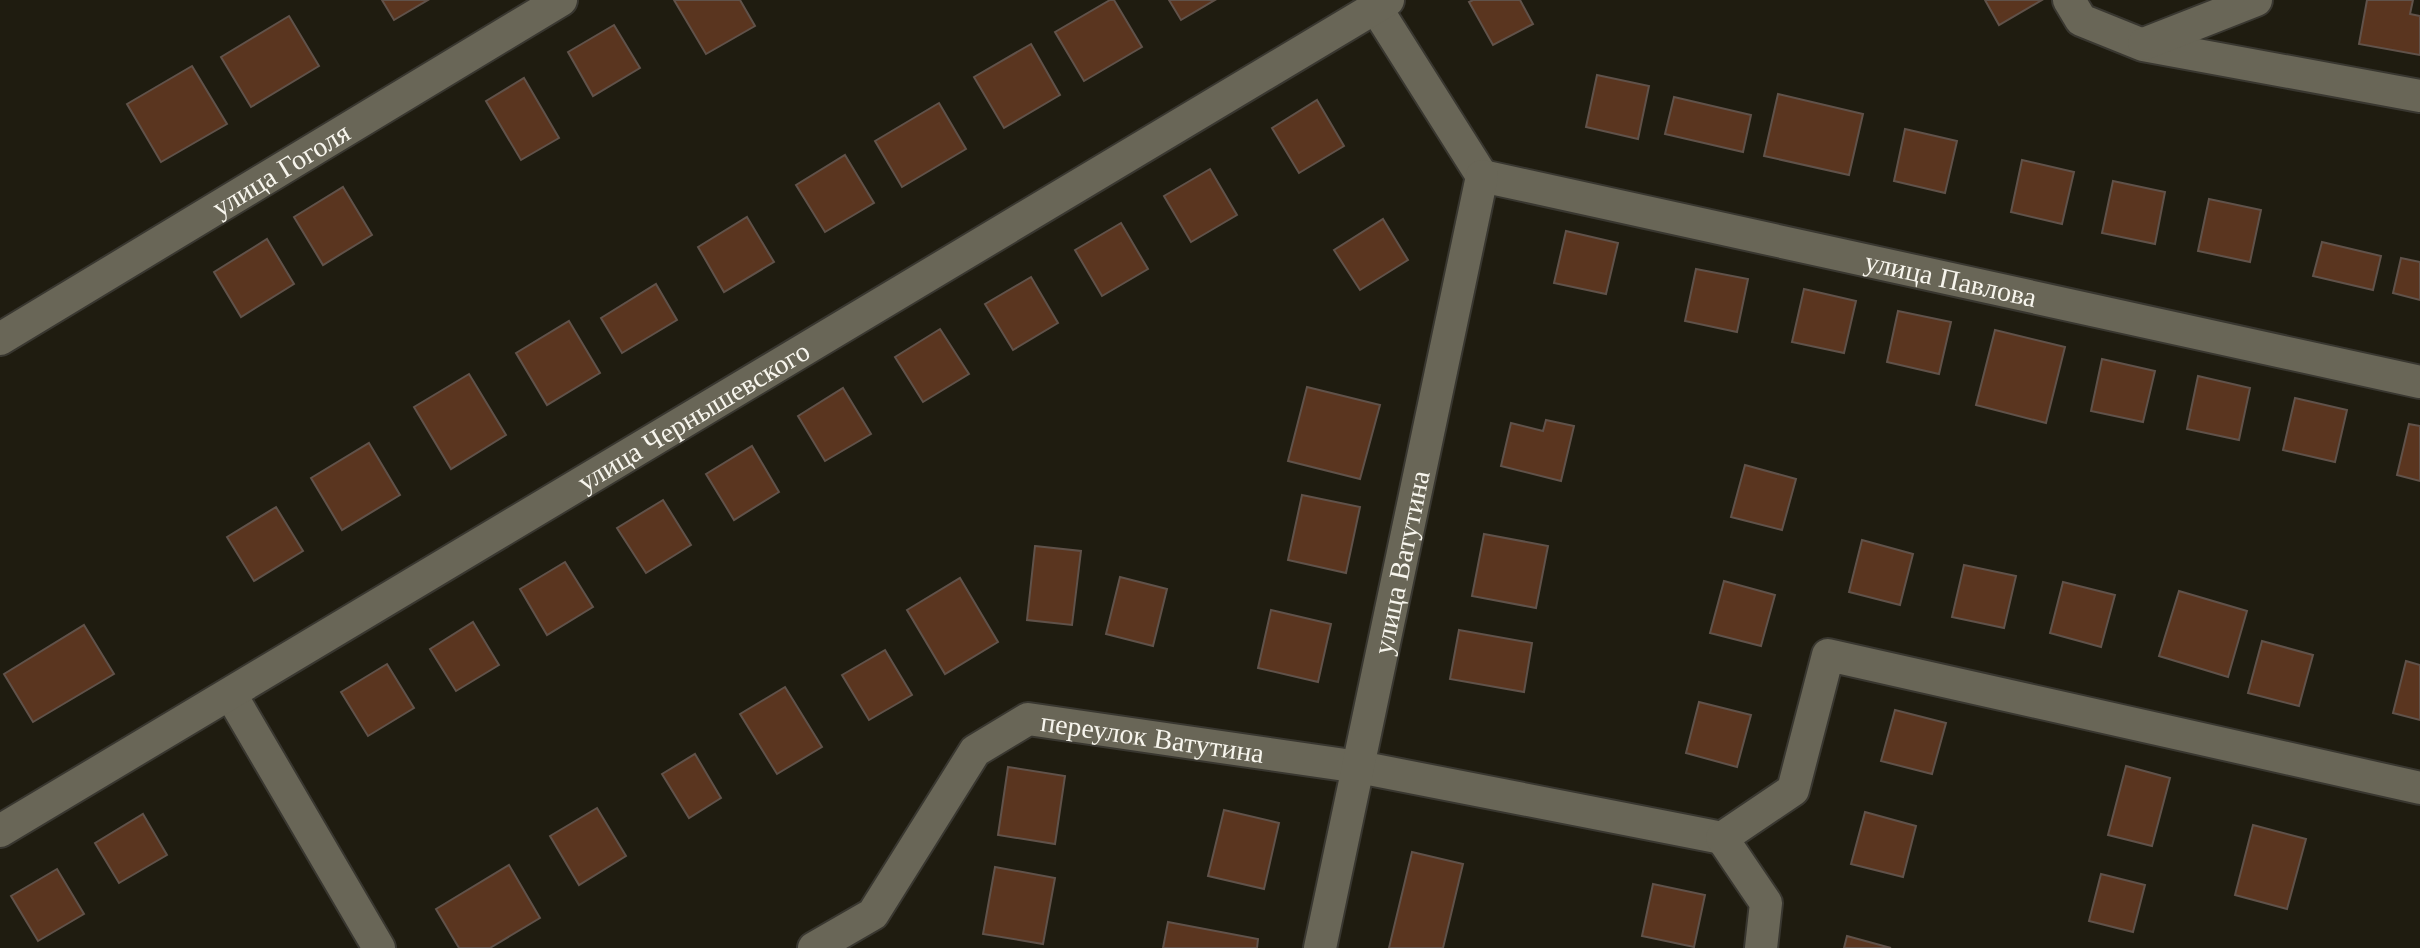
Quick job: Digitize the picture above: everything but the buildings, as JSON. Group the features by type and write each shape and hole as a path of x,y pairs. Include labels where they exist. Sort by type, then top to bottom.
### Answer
{"street":[{"name":"улица Гоголя","path":"0,339 561,0"},
{"path":"2069,0 2081,20 2143,45 2420,96"},
{"path":"2143,45 2256,0"},
{"path":"1382,4 1482,176"},
{"name":"улица Чернышевского","path":"0,831 1382,4"},
{"name":"улица Павлова","path":"1482,176 2420,382"},
{"name":"улица Ватутина","path":"1320,948 1482,176"},
{"path":"1761,948 1766,903 1722,838 1793,790 1828,655 2420,788"},
{"path":"231,695 379,948"},
{"name":"переулок Ватутина","path":"814,948 873,914 975,751 1028,719 1359,767 1722,838"}]}
